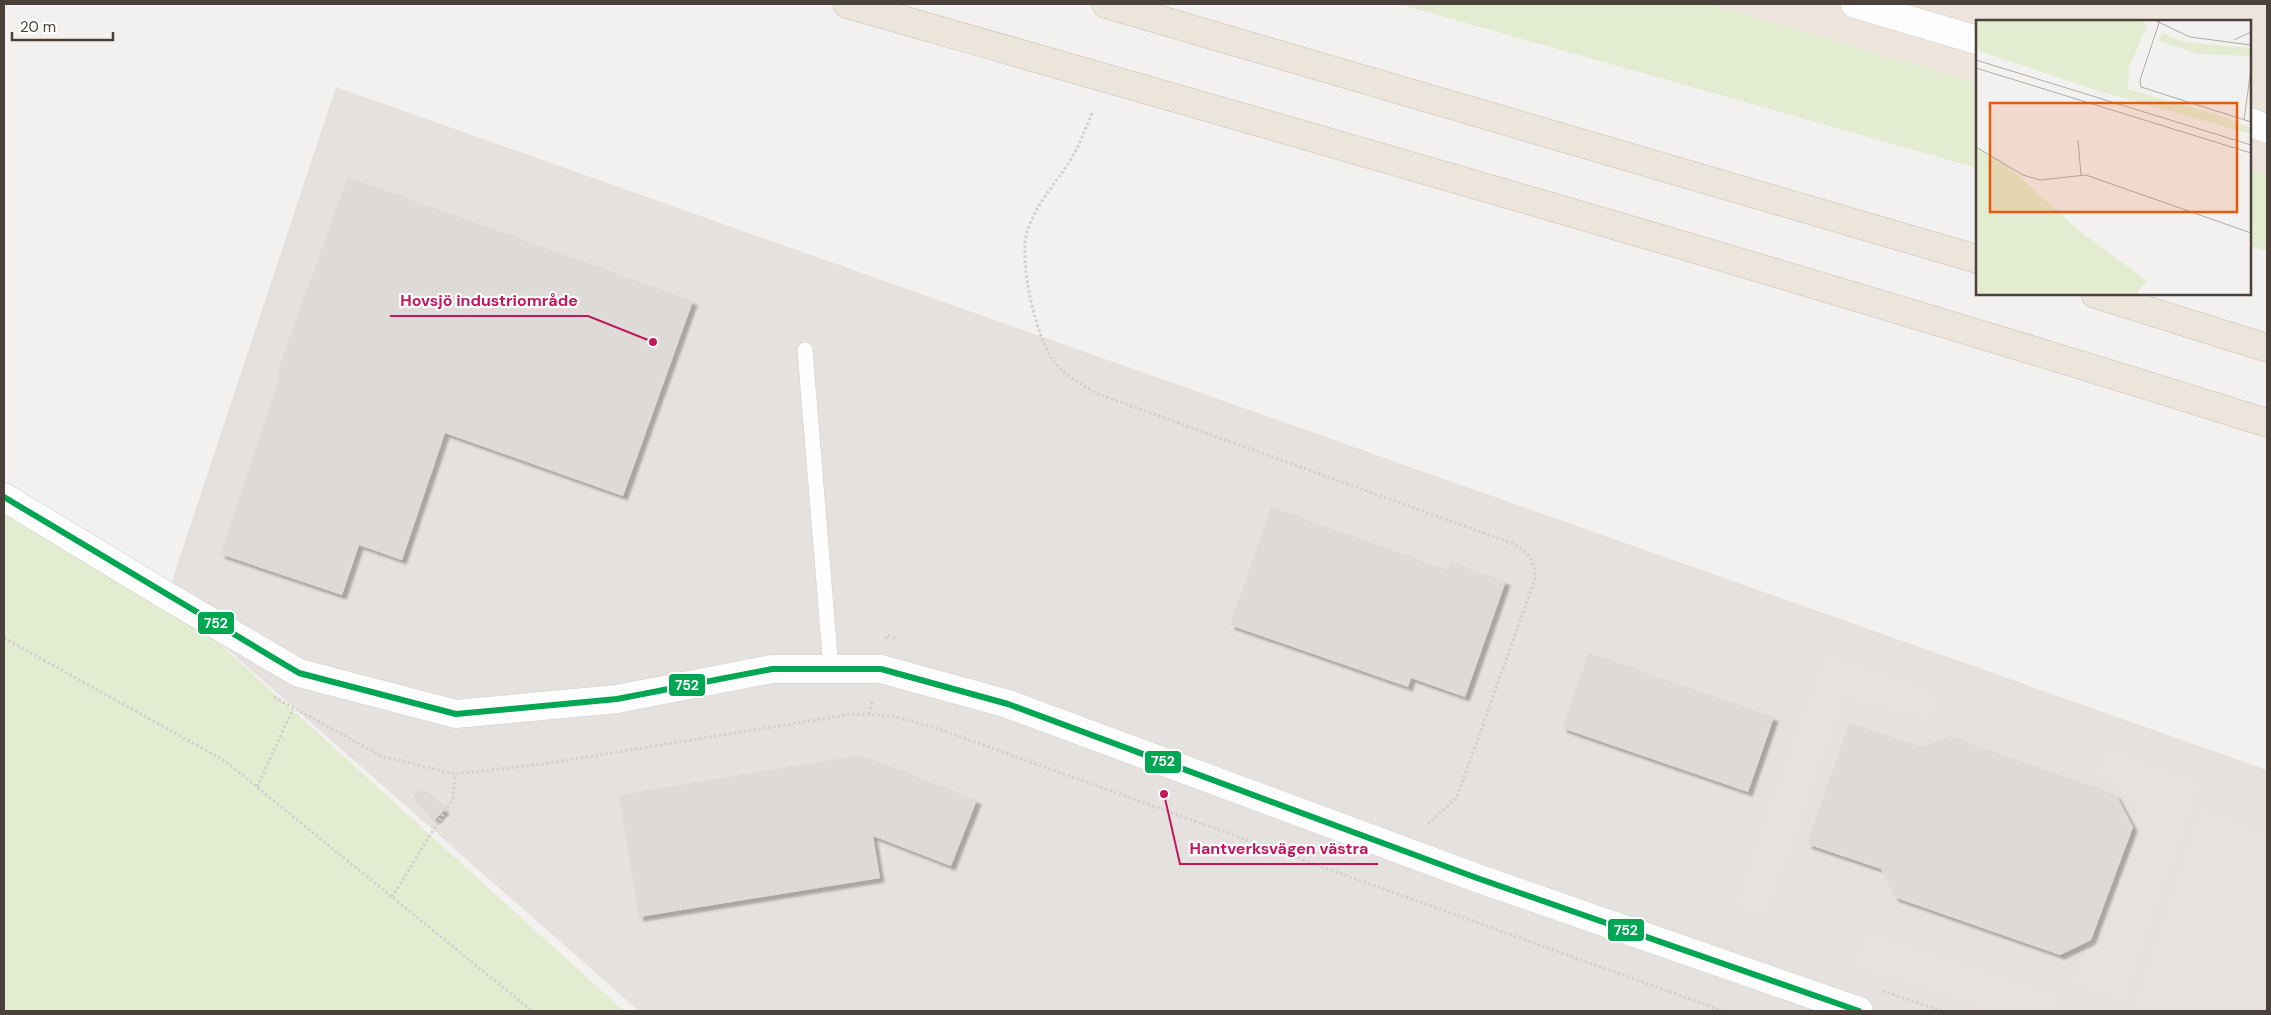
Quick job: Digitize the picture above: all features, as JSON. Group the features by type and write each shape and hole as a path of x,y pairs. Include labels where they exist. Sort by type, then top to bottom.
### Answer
{"highway":[{"path":"847,4 1534,200 2267,424"},
{"path":"1106,4 1976,259"},
{"path":"2098,295 2267,348"}],"street":[{"path":"1855,4 1976,40"},
{"path":"2251,122 2267,129"},
{"path":"4,498 299,673 456,714 617,699 772,669 881,669 1008,704 1477,878 1859,1011"}],"lane":[{"path":"805,350 831,669"}],"path":[{"path":"1092,113 1070,161 1048,191 1028,229 1024,245 1024,264 1028,285 1044,341 1054,362 1071,378 1098,394 1514,544 1529,554 1534,566 1535,579 1457,797 1423,828 1413,853"},
{"path":"4,638 225,761 532,1011"},
{"path":"268,694 382,756 455,774 543,764 853,714 892,716 936,728 1723,1011"},
{"path":"257,787 293,709"},
{"path":"392,897 453,798 455,774"}],"shaded area":[{"path":"1711,4 2267,4 2267,178 2251,171 2251,20 1976,20 1976,83"},
{"path":"336,87 2267,770 2267,1011 639,1011 167,596"},
{"path":"1827,652 1938,692 1928,721 1843,699 1765,916 1735,907"},
{"path":"2109,748 2199,781 2123,1003 2072,985 2138,811 2124,789 2098,774"},
{"path":"2201,808 2267,832 2267,1011 2135,1011"},
{"path":"1869,930 2056,994 2052,1011 1992,1011 1853,967"}],"green space":[{"path":"1399,4 1711,4 1976,83 1976,168"},
{"path":"2251,171 2267,178 2267,251 2251,246"},
{"path":"4,497 167,596 624,1011 4,1011"}],"building":[{"path":"348,177 693,301 623,496 445,433 402,560 359,545 342,595 220,554 281,374 277,372"},
{"path":"1271,507 1447,570 1450,562 1506,581 1465,697 1411,678 1408,687 1230,625"},
{"path":"1589,653 1774,717 1748,792 1562,728"},
{"path":"1849,723 1922,747 1950,736 2116,795 2133,827 2091,940 2060,955 1894,897 1881,869 1807,844"},
{"path":"860,755 977,800 951,866 873,836 880,878 639,917 619,795"},
{"path":"421,788 445,809 435,820 413,796"}],"transit line":[{"name":"752","path":"4,497 299,673 456,714 617,699 772,669 881,669 1008,704 1477,878 1859,1011"}],"place":[{"name":"Hovsjö industriområde","path":"653,342"},
{"name":"Hantverksvägen västra","path":"1164,794"}]}
